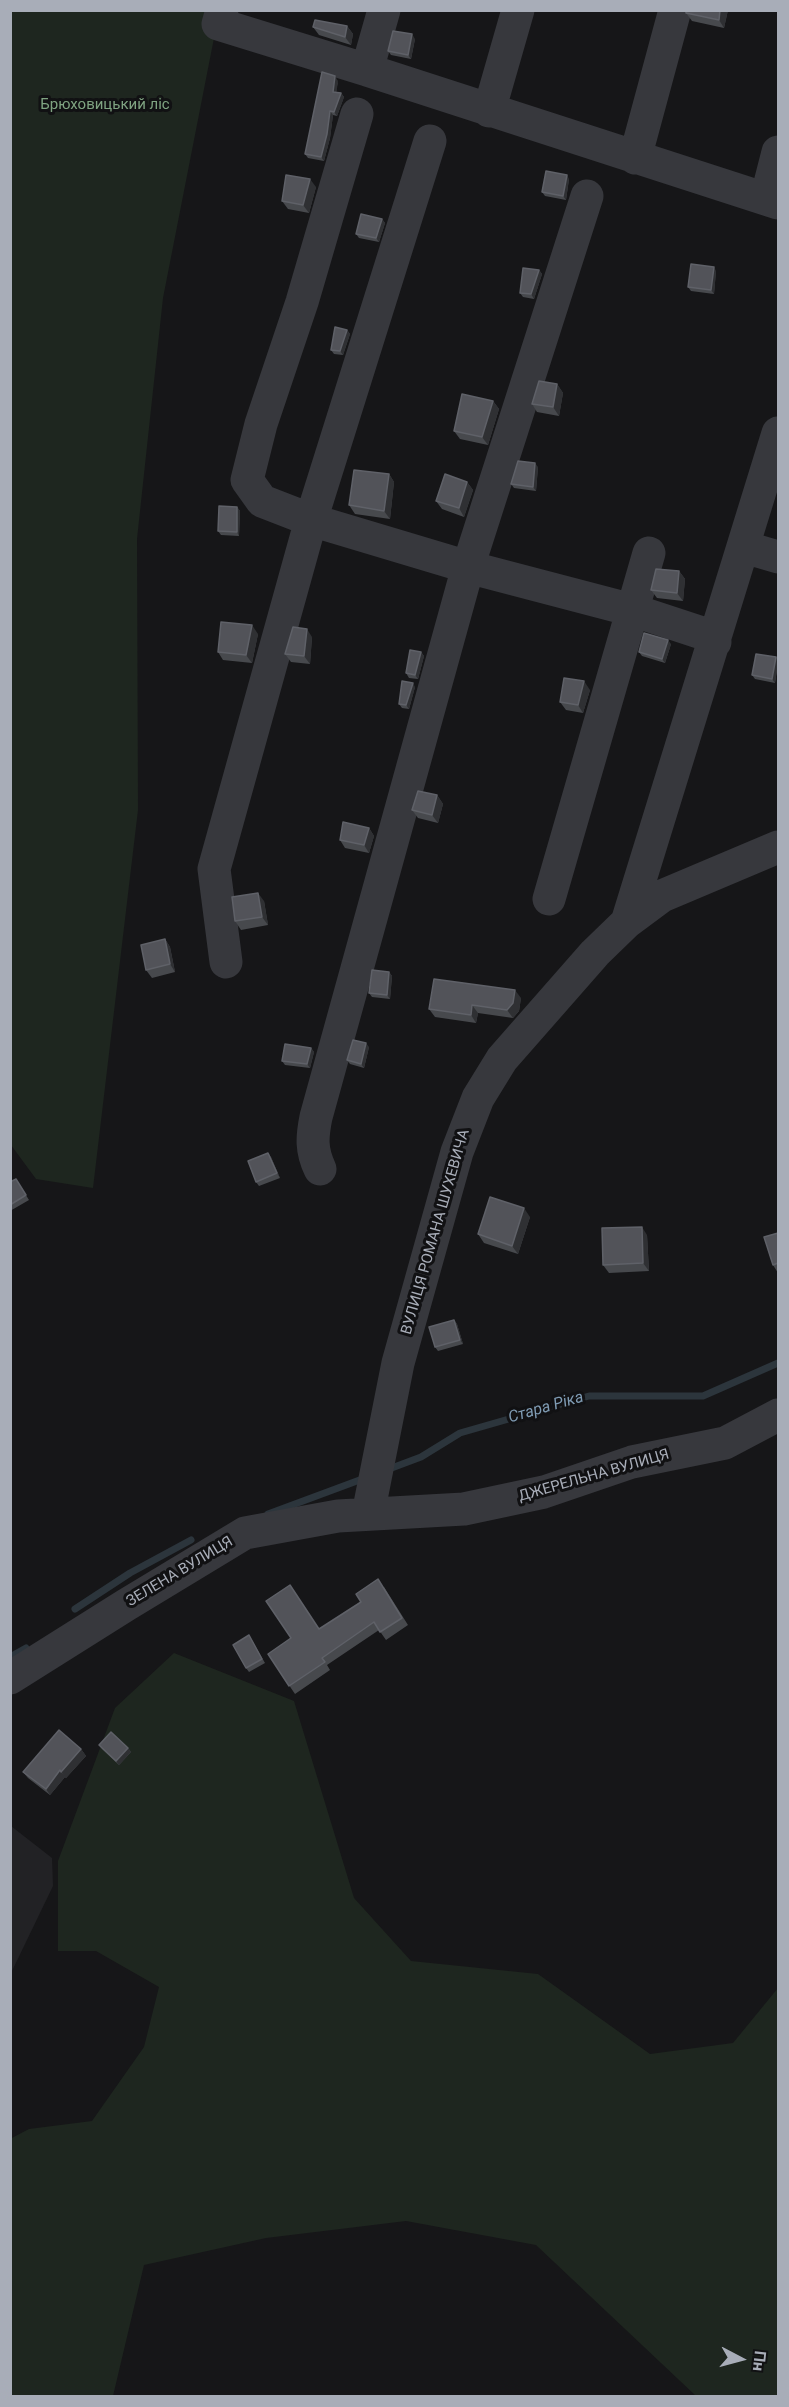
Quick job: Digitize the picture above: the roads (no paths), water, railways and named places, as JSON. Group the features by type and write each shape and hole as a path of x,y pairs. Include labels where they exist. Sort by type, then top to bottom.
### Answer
{"street":[{"path":"222,10 218,24 772,201 778,152"},
{"path":"367,70 384,10"},
{"path":"489,111 518,10"},
{"path":"635,158 675,10"},
{"path":"357,114 302,302 261,424 247,480 262,501 311,520 468,567 632,610 705,634 715,642"},
{"path":"226,963 214,869 311,520 430,141"},
{"path":"320,1169 314,1156 312,1140 316,1117 468,567 587,196"},
{"path":"627,922 778,433"},
{"path":"744,547 778,557"},
{"path":"549,899 650,553"},
{"name":"ВУЛИЦЯ РОМАНА ШУХЕВИЧА","path":"370,1504 401,1353 457,1152 478,1098 502,1059 595,953 627,922 662,896 778,847"},
{"name":"ДЖЕРЕЛЬНА ВУЛИЦЯ","path":"370,1504 464,1509 544,1492 632,1462 725,1443 778,1415"},
{"name":"ЗЕЛЕНА ВУЛИЦЯ","path":"10,1678 245,1533 338,1516 370,1504"}],"waterway":[{"name":"Стара Ріка","path":"389,1469 421,1457 460,1433 589,1396 703,1396 778,1363"},
{"name":"Стара Ріка","path":"268,1514 365,1478"},
{"name":"Стара Ріка","path":"75,1609 130,1573 191,1540"},
{"name":"Стара Ріка","path":"10,1657 26,1648"}],"park label":[{"name":"Брюховицький ліс","path":"105,105"}]}
